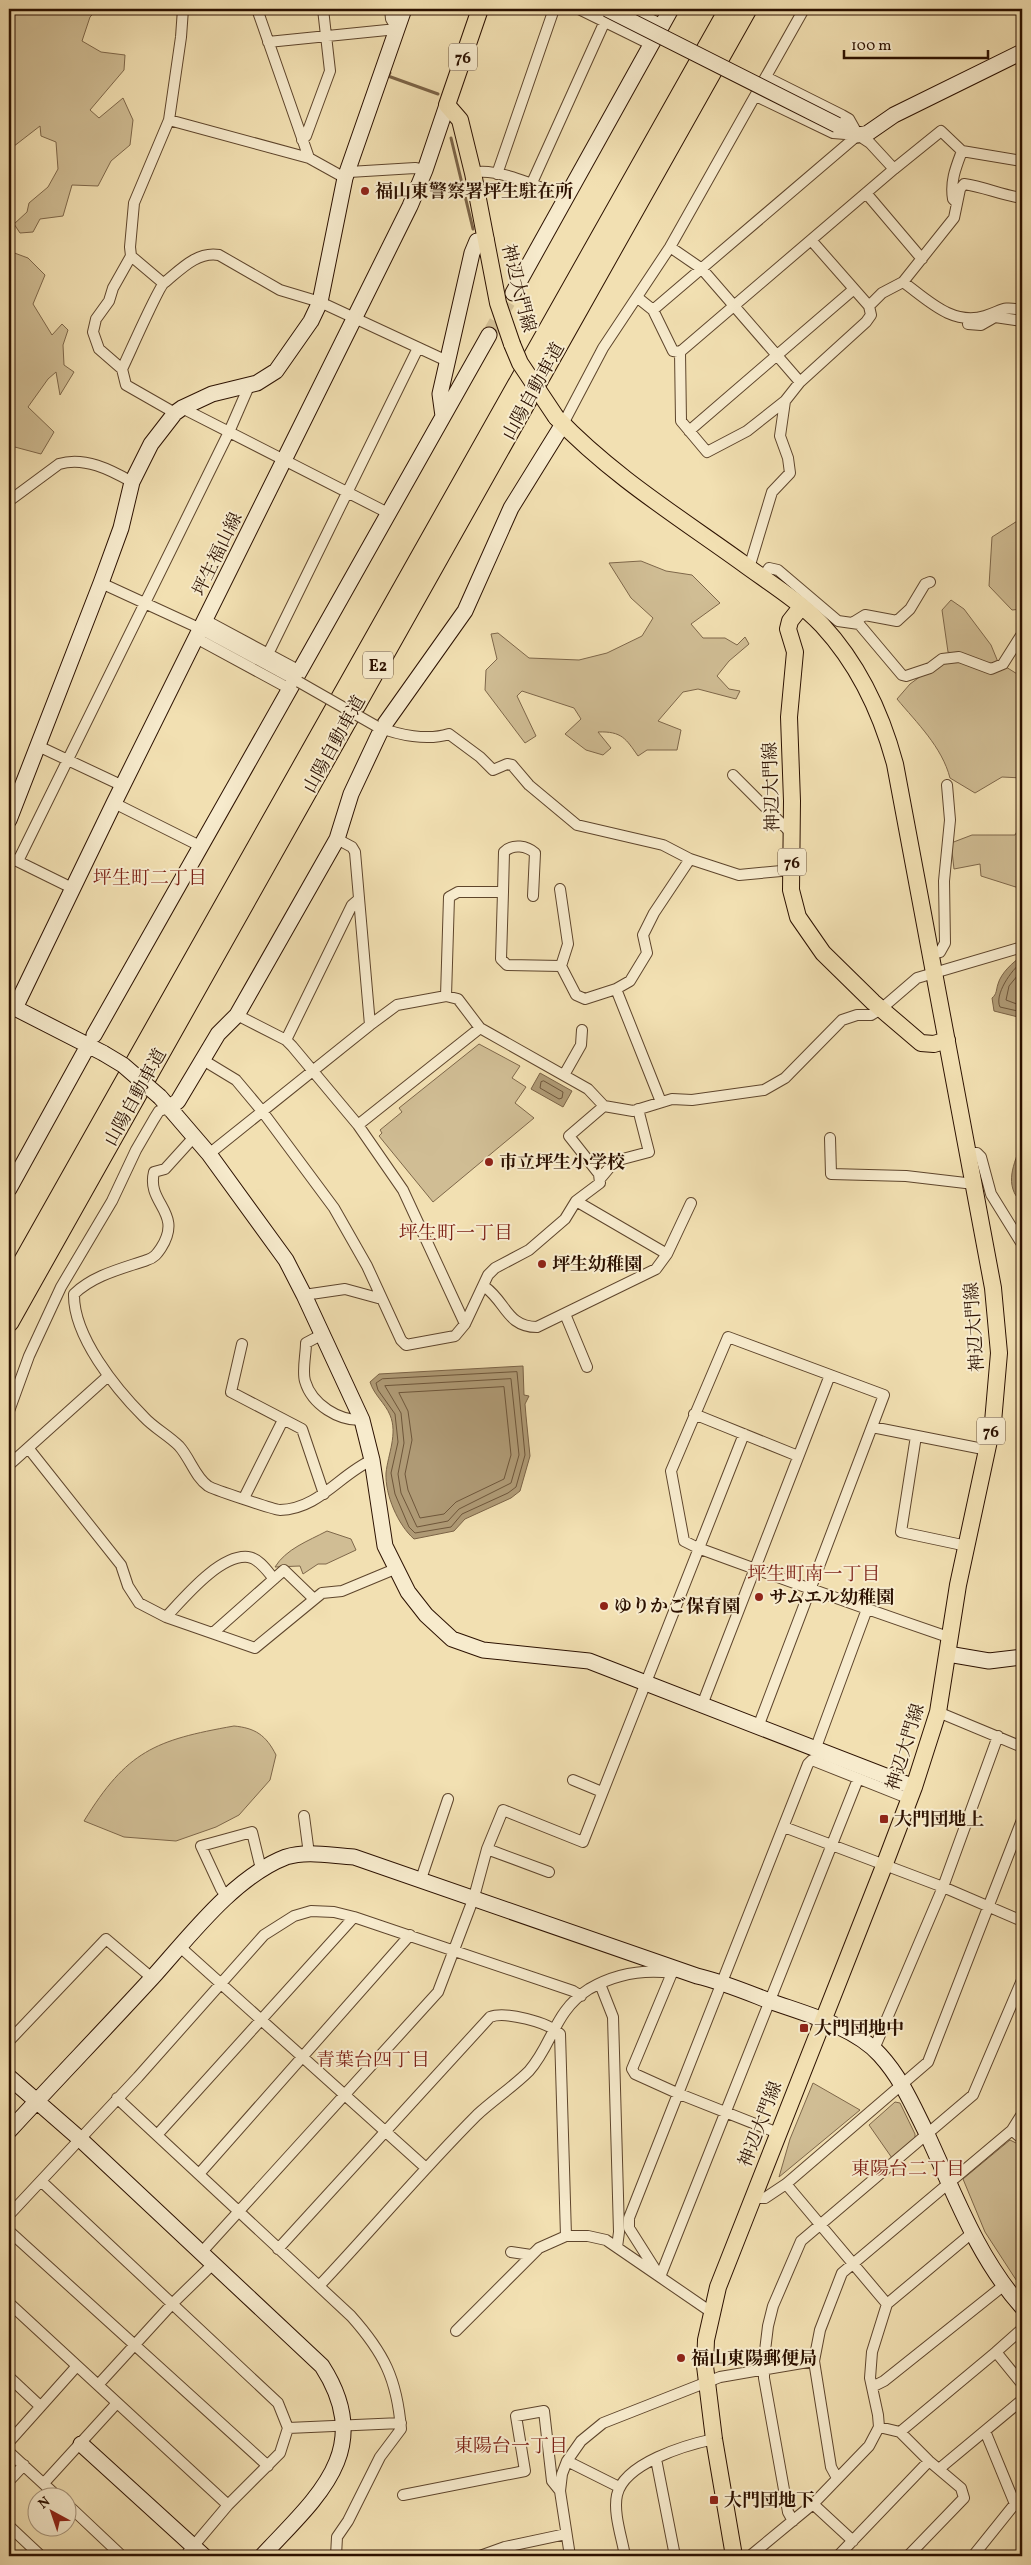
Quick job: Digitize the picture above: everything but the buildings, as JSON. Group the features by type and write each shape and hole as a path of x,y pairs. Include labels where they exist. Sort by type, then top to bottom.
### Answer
{"highway":[{"name":"山陽自動車道","path":"9,1287 729,9"},
{"name":"山陽自動車道","path":"9,1322 747,9"}],"main road":[{"name":"76","path":"447,105 480,9"},
{"name":"神辺大門線","path":"447,105 460,120 473,173 498,303 512,344 520,363 559,421 587,449 616,473 801,607 835,641 853,665 876,706 895,764 993,1288 999,1353 993,1422 958,1585 938,1712 912,1793 718,2287 711,2312 706,2340 706,2384 734,2556"},
{"name":"神辺大門線","path":"801,607 790,621 788,629 795,652 789,717 792,897 798,917 823,953 881,1009 921,1044 934,1044 947,1040"}],"street":[{"path":"183,9 182,37 169,120 134,202 131,256 113,288 109,301 96,319 93,332 99,349 122,370 126,385 131,390 229,432 388,513"},
{"path":"257,9 302,140 310,158"},
{"path":"302,140 306,136 330,71 323,9"},
{"path":"390,9 391,19 397,29"},
{"path":"9,820 121,528 132,482 150,444 179,411 212,394 249,386 276,371 311,321 320,302 347,175 404,9"},
{"path":"498,174 554,9"},
{"path":"579,9 606,15 858,135 870,143 894,169"},
{"path":"630,9 663,25"},
{"path":"513,293 568,198 671,9"},
{"path":"164,1102 178,1101 218,1034 237,1015 337,839 351,794 380,727 465,611 511,508 559,421 603,348 638,298 670,247 804,9"},
{"path":"531,185 606,15"},
{"path":"606,15 652,45"},
{"path":"268,42 397,29"},
{"path":"756,96 833,133 858,135 877,129 894,115 1022,52"},
{"path":"766,77 842,114 849,119 858,135"},
{"name":"坪生福山線","path":"12,1007 356,317 425,170 447,105"},
{"path":"169,120 310,158 347,175 415,168 425,170"},
{"path":"638,298 653,310 673,351 680,352 941,131 962,151 1022,161"},
{"path":"653,310 858,135"},
{"path":"957,203 953,200 952,190 954,172 962,151"},
{"path":"473,173 482,170 498,174 568,198"},
{"path":"869,306 882,294 903,282 954,218 960,189 964,184 977,186 1000,195 1022,198"},
{"path":"866,193 922,259"},
{"path":"443,416 440,394 443,377 472,253 478,241 486,238"},
{"path":"680,352 681,421 707,452 747,431 785,401 800,382 866,322 871,315 869,306 812,240"},
{"path":"670,247 702,269 800,382"},
{"path":"122,370 163,283 198,256 210,253 220,255 280,290 320,302 356,317 447,361"},
{"path":"131,256 163,283"},
{"path":"903,282 949,315 968,320 986,316 1004,307 1022,310"},
{"path":"689,431 854,289"},
{"path":"968,320 968,324 974,325 981,325 995,317 1022,321"},
{"path":"94,1035 202,847 489,335"},
{"path":"268,654 418,348"},
{"path":"443,377 447,387 451,389 460,386"},
{"path":"72,888 13,859 69,761 229,432 249,386"},
{"path":"748,568 772,492 790,473 790,467 780,436 785,401"},
{"path":"9,501 59,464 67,462 98,465 132,482"},
{"path":"762,577 769,568 778,570 838,621 859,624 902,675 906,676 930,668 942,659 958,657 991,669 1003,664 1022,634"},
{"path":"101,582 201,629 380,727 410,736 441,737 449,734 480,757 493,770 507,764 512,765 529,785 577,825 663,845 690,859 739,875 792,870"},
{"path":"852,623 865,615 897,621 910,609 925,584 930,582"},
{"path":"201,629 268,654 296,680"},
{"path":"38,746 123,786"},
{"path":"733,775 792,834"},
{"path":"930,954 940,952 945,943 944,881 950,820 947,785"},
{"path":"114,803 202,847"},
{"path":"337,839 352,847 355,852 370,1025"},
{"path":"533,896 535,853 529,847 515,846 508,848 504,852 501,959 507,965 561,966"},
{"path":"560,889 568,944 561,966 576,995 585,999 616,989 630,982 648,953 644,935 654,913 690,859"},
{"path":"446,996 449,897 458,892 503,892"},
{"path":"286,1040 352,905 359,899"},
{"path":"209,1154 397,1005 446,996 458,999 480,1028 588,1090 604,1106 633,1111 661,1102 764,1090 786,1078 842,1020 857,1015 871,1014 881,1009 917,978 1022,947"},
{"path":"616,989 661,1102"},
{"path":"12,1007 123,1065 164,1102 209,1154 286,1260 323,1334 362,1420 372,1460 385,1546 395,1569 408,1592 426,1615 452,1639 483,1650 589,1661 815,1750 912,1793"},
{"path":"237,1015 286,1040 358,1125 404,1190 465,1324"},
{"path":"358,1125 480,1028"},
{"path":"564,1075 581,1045 582,1030"},
{"path":"9,1189 84,1052"},
{"path":"203,1060 236,1080 262,1111 334,1208 367,1266 401,1340 406,1345 455,1336 465,1324 488,1275 495,1268 529,1250 565,1219 576,1201 600,1183 600,1179 615,1161 649,1152 638,1109"},
{"path":"9,1411 29,1356 61,1287 112,1202 136,1150 164,1102"},
{"path":"600,1179 569,1136 604,1106"},
{"path":"74,1294 83,1285 102,1275 153,1258 169,1235 169,1222 151,1186 154,1172 165,1169 194,1137"},
{"path":"830,1138 831,1174 906,1176 974,1184"},
{"path":"968,1152 977,1153 981,1157 991,1194 1022,1244"},
{"path":"576,1201 667,1254"},
{"path":"484,1287 494,1293 515,1322 524,1327 537,1327 656,1269 667,1254 692,1203"},
{"path":"61,1287 74,1294"},
{"path":"304,1295 345,1288 380,1297"},
{"path":"74,1294 76,1312 84,1334 107,1377 144,1418 177,1444 204,1483 210,1488 279,1510 300,1506 324,1494 351,1472 372,1460"},
{"path":"565,1314 587,1367"},
{"path":"323,1334 306,1343 304,1381 320,1406 353,1420 362,1420"},
{"path":"758,1727 810,1588 884,1395 728,1337 671,1471 684,1541 698,1548 810,1588 867,1609 949,1646 989,1661 1022,1657"},
{"path":"242,1344 231,1392 302,1429 324,1494"},
{"path":"702,1705 830,1375"},
{"path":"9,1465 107,1377"},
{"path":"694,1414 798,1456"},
{"path":"244,1498 283,1420"},
{"path":"872,1427 988,1450"},
{"path":"200,2254 438,1992 474,1897 487,1849 503,1810 583,1842 744,1434"},
{"path":"916,1436 901,1532 967,1546"},
{"path":"28,1449 121,1565 128,1586 139,1603 166,1617 256,1648 322,1593 342,1591 395,1569"},
{"path":"166,1617 193,1588 226,1562 236,1558 250,1557 260,1563 274,1579"},
{"path":"214,1632 284,1570 314,1599"},
{"path":"815,1750 867,1609"},
{"path":"938,1712 1022,1747"},
{"path":"874,2050 943,1888 998,1736"},
{"path":"660,2277 629,2228 628,2218 808,1764 812,1760 858,1779 912,1793"},
{"path":"660,2277 858,1779"},
{"path":"573,1780 602,1792"},
{"path":"422,1879 448,1799"},
{"path":"304,1816 309,1854"},
{"path":"753,2198 764,2198 786,2184 928,2062 990,1907 1022,1820"},
{"path":"784,1827 943,1888 1022,1921"},
{"path":"227,1897 221,1889 201,1846 252,1832 261,1869"},
{"path":"487,1849 549,1872"},
{"path":"9,2130 152,1978 179,1946 227,1897 261,1869 288,1856 309,1854 354,1857 474,1897 697,1976"},
{"path":"9,2216 264,1935 294,1916 312,1911 334,1912 354,1917 573,1991 581,1996"},
{"path":"157,2135 354,1917"},
{"path":"199,2174 410,1936"},
{"path":"9,2041 106,1939 152,1978"},
{"path":"179,1946 426,2168"},
{"path":"319,2286 426,2168 478,2114 529,2070 553,2027 564,2012 581,1996 600,1984 628,1974 656,1971 721,1981 822,2020 874,2050 902,2083 972,2233 1003,2286 1022,2307"},
{"path":"672,1973 632,2069 635,2074 677,2093 778,2133"},
{"path":"793,2520 788,2512 764,2370 768,2326 773,2306 801,2241 973,2095 1022,1980"},
{"path":"600,1984 613,2016 619,2232 617,2247"},
{"path":"278,2249 490,2017 498,2014 553,2027 560,2034 566,2236"},
{"path":"9,2077 80,2139 200,2254 322,2366 334,2386 343,2425 342,2446 337,2465 328,2482 262,2556"},
{"path":"117,2098 240,2211 374,2341 392,2380 401,2429 380,2457 348,2521 337,2537 336,2556"},
{"path":"837,2478 831,2467 814,2361 820,2330 842,2272 1012,2130 1022,2114"},
{"path":"1012,2130 1022,2139"},
{"path":"41,2181 278,2403 288,2428 280,2453 228,2505 194,2553 81,2444"},
{"path":"786,2184 887,2304"},
{"path":"9,2231 268,2466"},
{"path":"750,2556 813,2504 868,2446 879,2427 870,2378 872,2352 887,2304 972,2233"},
{"path":"456,2331 539,2248 566,2236 588,2236 606,2240 711,2312"},
{"path":"511,2252 531,2255"},
{"path":"98,2385 172,2304 212,2265"},
{"path":"872,2387 884,2381 1003,2286"},
{"path":"9,2303 76,2367 228,2505"},
{"path":"900,2432 1022,2329"},
{"path":"996,2352 1022,2384"},
{"path":"570,2556 560,2491 562,2474 567,2461 581,2441 603,2424 622,2414 706,2384 720,2377 814,2361"},
{"path":"9,2442 76,2367"},
{"path":"9,2377 40,2406"},
{"path":"939,2469 1022,2400"},
{"path":"44,2483 117,2403"},
{"path":"403,2495 525,2471 516,2416 544,2411 552,2481 560,2491"},
{"path":"288,2428 400,2423"},
{"path":"879,2427 900,2432 929,2461 961,2488 964,2498 908,2556"},
{"path":"985,2431 1015,2504"},
{"path":"625,2556 616,2506 619,2487 639,2466 714,2439"},
{"path":"9,2452 49,2488"},
{"path":"656,2459 675,2556"},
{"path":"567,2461 619,2487"},
{"path":"838,2556 929,2461"},
{"path":"9,2481 24,2465"},
{"path":"973,2556 1022,2495"},
{"path":"813,2504 853,2541"},
{"path":"78,2514 122,2556"},
{"path":"9,2526 42,2556"},
{"path":"480,2556 505,2547 566,2534"}],"shaded area":[{"path":"9,9 98,9 90,17 82,41 101,52 125,55 124,70 90,110 99,118 123,98 133,120 130,145 111,161 98,186 72,185 63,216 40,219 33,232 20,233 14,224 27,212 29,203 48,187 58,169 56,142 41,136 40,126 9,150"},
{"path":"9,251 28,258 45,275 33,304 52,335 62,324 68,330 63,345 64,365 74,372 60,395 56,372 48,379 28,407 54,432 41,454 11,446 14,421 9,420"},
{"path":"1022,518 1022,609 1012,610 989,586 992,537"},
{"path":"641,561 666,571 692,575 720,603 691,624 703,638 725,638 737,645 745,637 749,644 729,661 717,676 729,689 740,691 736,699 698,689 683,692 658,721 681,730 677,750 647,750 638,756 623,737 613,733 598,732 611,748 603,755 586,750 565,734 581,719 574,708 522,691 517,696 536,736 525,743 485,690 486,670 497,659 491,634 498,633 529,658 579,660 607,653 642,636 653,618 631,598 609,563"},
{"path":"951,600 964,609 991,645 998,662 1022,677 1022,778 1002,777 975,793 950,778 935,746 897,699 910,684 940,662 968,657 948,652 942,610"},
{"path":"1022,822 1022,889 981,876 980,864 954,869 951,843 972,835 1015,835"},
{"path":"479,1044 520,1066 512,1078 526,1087 515,1103 534,1118 433,1202 379,1136 382,1133 380,1130 402,1112 399,1108"},
{"path":"327,1531 351,1539 356,1550 326,1564 318,1564 303,1574 300,1566 275,1567 291,1550"},
{"path":"234,1726 259,1734 268,1742 276,1755 270,1780 239,1815 216,1827 176,1841 124,1837 84,1821 114,1779 146,1752 183,1737"},
{"path":"813,2083 860,2110 779,2177 790,2139"},
{"path":"895,2102 900,2103 915,2134 915,2138 892,2158 869,2125"},
{"path":"1010,2140 1022,2146 1022,2289 985,2232 963,2179"}],"water":[{"path":"1022,956 1022,1018 994,1011 992,998 1005,972"},
{"path":"540,1073 572,1091 563,1107 531,1089"},
{"path":"1022,1142 1022,1203 1013,1189 1012,1174"},
{"path":"523,1366 524,1395 529,1396 525,1404 530,1456 520,1491 511,1498 465,1519 454,1531 414,1539 398,1518 390,1500 386,1473 393,1437 392,1422 388,1411 370,1382 379,1374"}],"waterway":[{"path":"390,73 388,76 438,94"},
{"path":"451,138 473,229"}],"tunnel":[{"path":"489,335 513,293"}],"place":[{"name":"福山東警察署坪生駐在所","path":"365,191"},
{"name":"市立坪生小学校","path":"489,1162"},
{"name":"坪生幼稚園","path":"542,1264"},
{"name":"サムエル幼稚園","path":"759,1597"},
{"name":"ゆりかご保育園","path":"604,1606"},
{"name":"大門団地上","path":"884,1819"},
{"name":"大門団地中","path":"804,2028"},
{"name":"福山東陽郵便局","path":"681,2358"},
{"name":"大門団地下","path":"714,2500"}],"district":[{"name":"坪生町二丁目","path":"150,877"},
{"name":"坪生町一丁目","path":"456,1232"},
{"name":"坪生町南一丁目","path":"814,1573"},
{"name":"青葉台四丁目","path":"373,2059"},
{"name":"東陽台二丁目","path":"908,2168"},
{"name":"東陽台一丁目","path":"511,2445"}]}
